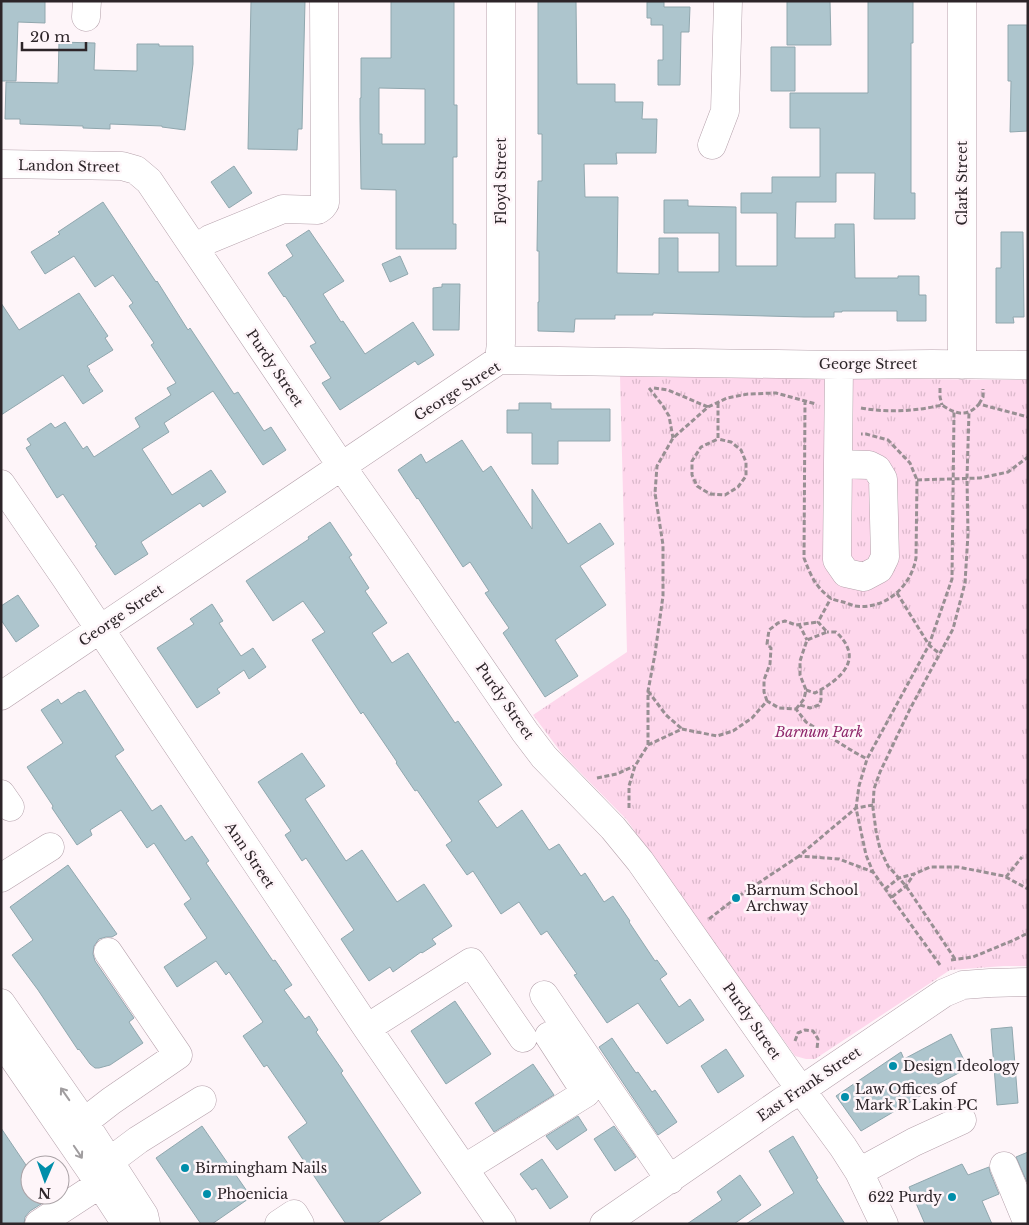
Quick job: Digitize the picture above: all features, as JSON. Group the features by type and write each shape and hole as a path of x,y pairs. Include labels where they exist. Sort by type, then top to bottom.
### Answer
{"street":[{"path":"195,249 210,239 283,209 318,210 325,203 324,1"},
{"name":"Floyd Street","path":"500,360 502,1"},
{"path":"712,146 725,111 728,1"},
{"name":"Clark Street","path":"962,1 962,364"},
{"name":"Landon Street","path":"1,164 108,165 136,170"},
{"name":"Purdy Street","path":"136,170 149,181 342,467 525,732 544,757 613,828 640,861 843,1147 860,1172 884,1224"},
{"name":"George Street","path":"1,696 500,360 839,365 1028,365"},
{"path":"838,464 839,365"},
{"name":"Ann Street","path":"1,484 367,1028 502,1224"},
{"path":"1,878 50,847"},
{"path":"84,1122 178,1055 108,952"},
{"path":"367,1028 471,962 586,1093 465,1168"},
{"name":"East Frank Street","path":"604,1224 944,993 963,985 1028,982"},
{"path":"544,995 670,1180"},
{"path":"1,1003 84,1122 126,1224"},
{"path":"1,1040 105,1172 144,1215 146,1224"},
{"path":"39,1224 105,1172 138,1140 202,1100"},
{"path":"860,1172 914,1142 962,1120"},
{"path":"1004,1166 1028,1224"},
{"path":"279,1224 294,1214 300,1224"}],"path":[{"path":"641,386 668,390 708,407"},
{"path":"940,387 942,405"},
{"path":"854,407 875,411 897,411 942,405 954,412 969,412 979,404 983,397 983,387"},
{"path":"649,388 669,416 673,438"},
{"path":"648,745 648,691 663,596 663,544 654,493 657,466 673,438 708,407 727,398 748,394 776,393 818,405"},
{"path":"718,403 718,439"},
{"path":"979,404 1028,417"},
{"path":"940,964 873,872 866,855 856,808 859,786 867,759 929,645 952,579 954,412"},
{"path":"969,412 968,534 965,583 953,629 910,709 880,772 874,789 873,805 880,849 888,866 906,886 953,960 973,957 1028,933"},
{"path":"718,439 731,442 741,450 746,462 746,476 738,488 725,495 710,494 697,486 692,474 692,461 701,447 718,439"},
{"path":"917,480 980,478 1008,472 1028,457"},
{"path":"897,593 929,645 940,654"},
{"path":"818,622 831,598"},
{"path":"799,624 807,640 800,661 800,675 806,690 804,699 796,709 779,708 768,701 764,692 764,680 770,664 771,648 767,644 769,630 778,623 785,621 796,625 799,624 818,622"},
{"path":"818,622 827,632"},
{"path":"806,690 814,693 821,689 844,672 849,662 849,652 844,639 836,632 827,632 807,640"},
{"path":"800,705 810,708 819,705 821,689"},
{"path":"648,691 666,715 682,729 717,736 733,731 752,718 768,701"},
{"path":"796,709 806,722 867,759"},
{"path":"613,828 629,813 629,786 634,766 648,745 682,729"},
{"path":"593,779 617,774 634,766"},
{"path":"708,920 736,898 799,856 856,808 873,805"},
{"path":"799,856 838,858 873,872"},
{"path":"1006,877 1022,857"},
{"path":"885,889 899,878 930,867 958,867 1006,877 1028,890"},
{"path":"892,897 906,886 914,874"},
{"path":"794,1042 798,1033 805,1030 813,1031 818,1040 817,1050"}],"green space":[{"name":"Barnum Park","path":"620,376 1028,380 1028,966 950,970 815,1059 795,1056 626,819 563,755 533,715 627,652"}],"building":[{"path":"1,1 45,1 45,23 18,22 16,81 1,81"},
{"path":"251,1 305,1 302,129 298,129 297,150 248,149"},
{"path":"391,1 454,1 454,105 457,105 457,157 453,157 453,224 456,224 456,249 396,249 396,190 361,189 361,58 391,58","holes":["379,88 425,89 425,144 382,144 382,134 379,134"]},
{"path":"538,1 576,1 577,84 615,84 615,102 643,102 642,119 657,119 656,153 616,153 617,164 584,164 585,197 618,197 617,273 659,274 659,238 678,238 678,272 719,272 719,233 664,233 664,200 688,200 688,206 736,207 736,266 777,266 777,213 741,213 741,193 772,193 772,177 820,177 820,128 790,128 790,93 868,93 868,1 913,1 913,43 911,43 911,193 915,193 915,219 874,219 875,173 836,173 836,202 796,202 795,238 835,238 835,224 854,224 855,278 919,276 919,295 926,295 926,321 897,321 897,311 842,311 834,312 834,317 653,313 653,315 615,315 615,319 575,319 574,332 538,331 538,181 542,181 542,134 538,134"},
{"path":"787,1 830,1 831,45 787,45"},
{"path":"647,2 664,2 664,7 690,7 689,32 681,32 680,85 658,85 658,60 663,60 663,25 651,25 651,18 647,18"},
{"path":"1008,25 1027,25 1028,131 1010,132 1011,81 1008,81"},
{"path":"59,42 95,43 94,70 137,71 137,44 193,46 193,64 185,130 162,126 110,124 110,129 83,128 83,126 20,124 20,119 5,119 6,82 58,83"},
{"path":"771,47 795,47 795,91 771,91"},
{"path":"234,166 252,193 229,208 211,182"},
{"path":"103,202 188,330 190,328 234,394 238,392 264,431 271,427 286,450 263,465 213,391 164,423 169,432 142,449 172,495 211,470 226,492 203,507 200,503 141,542 148,554 115,575 63,494 57,498 26,448 31,445 27,439 51,423 55,428 65,422 83,449 87,446 94,457 140,427 135,418 171,395 167,388 176,383 151,345 154,343 129,306 133,303 113,275 95,287 74,256 45,274 31,252 60,234 58,232"},
{"path":"309,230 344,281 323,294 365,354 413,322 434,355 418,365 415,361 340,410 322,383 331,378 310,346 316,343 268,273 293,256 286,245"},
{"path":"1001,232 1023,232 1024,317 1013,317 1014,323 996,323 996,268 1001,268"},
{"path":"400,256 408,274 390,282 382,264"},
{"path":"442,284 460,284 459,330 433,330 433,288 442,287"},
{"path":"79,293 108,336 105,338 113,350 87,366 103,391 83,404 63,375 1,415 1,303 19,330"},
{"path":"519,403 551,403 551,409 610,409 610,441 558,441 558,464 532,464 532,433 507,433 507,410 519,410"},
{"path":"462,440 483,472 491,466 532,529 532,489 568,544 600,523 614,544 580,566 606,605 555,640 578,676 545,697 503,633 509,628 485,593 489,591 470,562 463,567 398,470 421,454 426,463"},
{"path":"330,522 352,555 349,557 369,588 365,591 387,623 372,633 392,663 408,653 455,723 458,721 502,785 478,801 497,828 522,810 549,850 559,844 581,876 585,873 604,902 613,896 655,961 657,960 667,974 660,979 679,1007 690,999 704,1020 667,1044 638,1003 607,1023 574,975 577,974 547,931 541,935 519,902 501,914 473,871 467,875 446,845 452,841 417,790 415,791 363,712 361,714 312,640 325,632 303,601 273,621 246,581 309,539 308,537"},
{"path":"18,595 39,626 16,642 1,620 1,606"},
{"path":"212,604 223,621 219,623 241,656 253,648 266,667 249,679 244,670 217,689 220,693 197,708 157,648 194,624 190,619"},
{"path":"85,690 124,750 115,756 152,811 161,805 185,841 192,836 209,861 206,863 273,961 275,960 292,985 284,990 305,1019 309,1016 318,1030 316,1032 343,1071 341,1073 421,1193 376,1224 346,1224 288,1137 307,1123 267,1065 264,1067 243,1036 263,1022 229,972 226,975 216,961 177,987 164,967 207,938 184,904 191,899 154,843 147,848 121,810 90,830 92,835 77,845 27,767 63,743 41,710 58,699 61,704"},
{"path":"302,753 325,786 305,799 346,861 362,850 397,902 424,884 452,926 432,939 436,944 393,972 390,967 369,981 341,939 354,930 306,858 302,861 285,835 291,831 258,782"},
{"path":"68,865 117,934 112,937 99,939 94,946 93,954 95,961 134,1018 129,1022 143,1043 110,1065 99,1068 95,1068 90,1064 78,1050 12,955 33,940 10,907"},
{"path":"455,1001 491,1054 446,1084 411,1031"},
{"path":"1012,1027 1018,1103 997,1105 991,1029"},
{"path":"951,1034 968,1068 921,1093 922,1095 861,1131 836,1096 901,1052 904,1059"},
{"path":"612,1038 636,1073 638,1072 652,1092 655,1090 677,1122 658,1135 599,1047"},
{"path":"726,1049 744,1076 718,1093 701,1066"},
{"path":"533,1064 554,1095 494,1132 475,1103"},
{"path":"578,1116 587,1130 557,1150 546,1136"},
{"path":"202,1126 251,1197 212,1224 201,1224 156,1158"},
{"path":"614,1126 636,1157 615,1171 594,1139"},
{"path":"1,1128 20,1156 20,1205 40,1205 25,1217 24,1224 1,1224"},
{"path":"793,1136 818,1178 816,1179 845,1224 746,1224 794,1193 769,1151"},
{"path":"1028,1152 1028,1181 1027,1182 1016,1157"},
{"path":"542,1159 568,1197 550,1209 536,1188 532,1190 520,1174"},
{"name":"622 Purdy","path":"962,1164 968,1175 989,1167 999,1194 982,1201 992,1224 925,1224 909,1187"},
{"path":"740,1175 761,1205 734,1224 687,1224 722,1200 717,1192"}],"place":[{"name":"Barnum School Archway","path":"736,898"},
{"name":"Design Ideology","path":"893,1066"},
{"name":"Law Offices of Mark R Lakin PC","path":"845,1097"},
{"name":"Birmingham Nails","path":"185,1168"},
{"name":"Phoenicia","path":"207,1194"},
{"name":"622 Purdy","path":"952,1197"}]}
